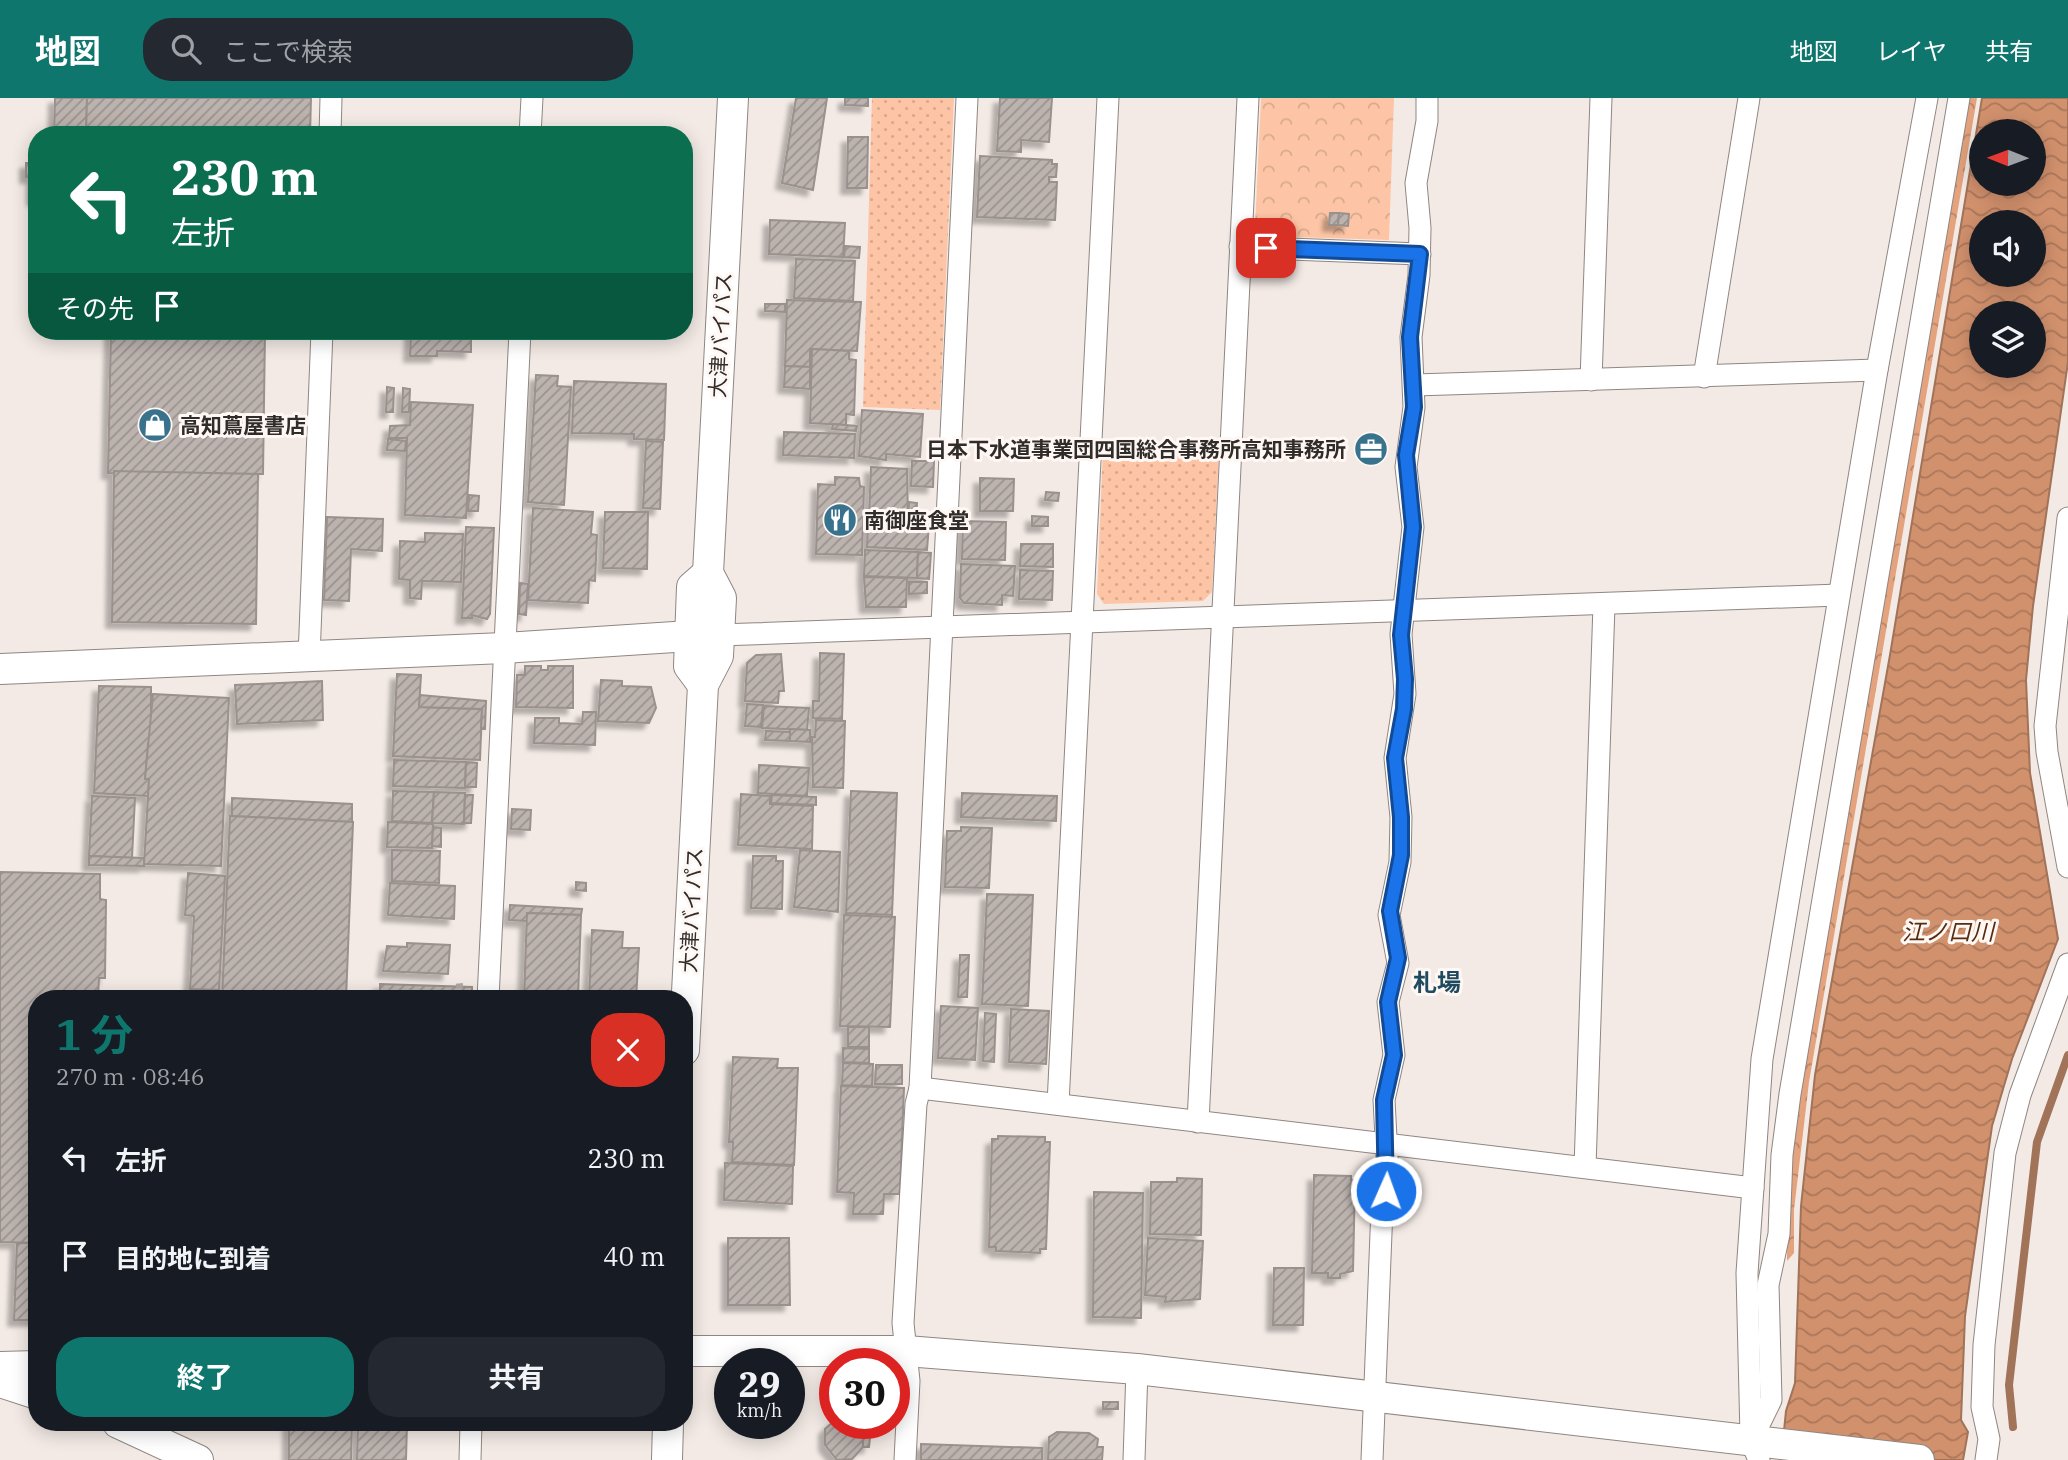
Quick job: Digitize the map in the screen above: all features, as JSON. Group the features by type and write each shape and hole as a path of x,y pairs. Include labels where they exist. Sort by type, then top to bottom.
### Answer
{"street":[{"path":"330,126 331,98"},
{"path":"530,126 532,98"},
{"name":"大津バイパス","path":"687,990 703,685 689,666 704,635 692,587 708,573 733,98"},
{"path":"906,1348 903,1323 916,1104 920,1088 967,98"},
{"path":"1058,1104 1108,98"},
{"path":"1198,1122 1248,98"},
{"path":"1372,1460 1382,1208 1388,1175 1384,1100 1394,1055 1388,1002 1398,958 1390,911 1401,862 1401,817 1395,758 1405,694 1402,611 1413,540 1413,513 1406,467 1415,385 1410,337 1420,254 1416,183 1427,121 1427,98"},
{"path":"1591,380 1601,98"},
{"path":"1704,377 1749,98"},
{"path":"1759,1452 1747,1273 1762,1059 1877,370 1927,98"},
{"path":"1759,1452 1771,1400 1768,1285 1779,1234 1782,1155 1796,1050 1959,98"},
{"path":"1240,247 1420,254"},
{"path":"309,657 321,340"},
{"path":"488,990 520,340"},
{"path":"1415,385 1877,370"},
{"path":"2068,520 2045,726 2047,752 2068,867"},
{"path":"0,669 504,648 704,635 1839,595"},
{"path":"1585,1167 1604,605"},
{"path":"1986,1460 1989,1439 1982,1407 1984,1345 2005,1153 2020,1095 2068,964"},
{"path":"920,1088 1753,1188"},
{"path":"693,1351 819,1351"},
{"path":"910,1351 1137,1369 1375,1396 1759,1452 1919,1460"},
{"path":"0,1367 28,1366"},
{"path":"1134,1460 1137,1369"},
{"path":"0,1382 28,1391"},
{"path":"128,1431 152,1449 198,1460"},
{"path":"470,1460 471,1431"},
{"path":"667,1460 668,1431"},
{"path":"905,1460 906,1439"}],"green space":[{"path":"872,98 954,98 940,410 863,407"},
{"path":"1261,98 1394,98 1389,240 1263,236 1255,227"},
{"path":"1966,98 1977,98 1973,119 1969,119 1969,145 1809,1082 1794,1210 1794,1253 1787,1261 1788,1154"},
{"path":"1103,448 1219,452 1212,592 1203,601 1104,604 1097,594"}],"water":[{"name":"江ノ口川","path":"1982,98 2068,98 2068,362 2033,606 2026,680 2030,773 2058,939 2012,1059 1992,1126 1965,1316 1961,1420 1968,1432 1963,1460 1781,1460 1786,1411 1795,1383 1801,1206 1815,1075 1890,655 1969,177 1969,196 2046,196 2046,119 1979,119"}],"building":[{"path":"55,98 87,98 86,126 54,126"},
{"path":"87,98 311,98 310,126 86,126"},
{"path":"796,98 827,98 813,190 782,183"},
{"path":"845,98 868,98 868,106 845,105"},
{"path":"1000,98 1052,98 1049,142 1021,140 1021,152 997,151"},
{"path":"848,137 868,137 867,188 847,188"},
{"path":"980,156 1052,160 1052,164 1057,164 1056,177 1049,177 1049,182 1057,182 1055,220 977,217"},
{"path":"1330,213 1339,213 1338,225 1329,225"},
{"path":"1339,213 1349,214 1348,226 1338,225"},
{"path":"770,220 845,223 843,257 769,254"},
{"path":"845,246 860,247 859,258 844,257"},
{"path":"796,259 855,261 853,301 794,298"},
{"path":"787,300 861,302 857,351 810,349 810,367 785,366"},
{"path":"765,304 785,304 785,312 765,311"},
{"path":"111,340 265,340 263,474 108,473"},
{"path":"411,340 471,340 471,352 437,351 437,356 410,356"},
{"path":"812,349 849,351 849,359 856,360 854,415 846,414 846,425 810,423"},
{"path":"785,366 810,367 810,389 784,387"},
{"path":"536,375 558,376 557,386 571,387 564,505 528,502"},
{"path":"574,381 666,384 664,440 634,439 634,434 572,433"},
{"path":"387,387 394,388 393,412 386,412"},
{"path":"403,388 410,389 409,412 402,412"},
{"path":"411,402 473,405 466,518 405,515 407,438 389,438 390,426 410,425"},
{"path":"862,410 923,414 920,457 886,454 886,460 859,456"},
{"path":"833,424 857,426 856,431 832,429"},
{"path":"784,432 855,434 854,458 783,455"},
{"path":"388,439 406,441 405,451 387,450"},
{"path":"646,441 663,442 660,509 643,508"},
{"path":"912,461 934,461 933,487 911,486"},
{"path":"871,467 907,469 908,519 869,517"},
{"path":"114,471 258,474 256,624 112,622"},
{"name":"南御座食堂","path":"835,477 859,478 860,486 864,487 862,555 816,554 818,484 835,485"},
{"path":"980,478 1014,479 1013,511 980,511"},
{"path":"1046,492 1059,493 1058,501 1045,500"},
{"path":"469,495 479,496 478,511 468,511"},
{"path":"909,502 917,503 916,517 908,517"},
{"path":"533,508 593,512 591,534 597,535 595,581 589,580 588,603 528,600"},
{"path":"605,512 648,512 647,569 603,568"},
{"path":"1032,516 1048,517 1048,526 1032,526"},
{"path":"327,517 383,519 382,551 351,549 349,601 324,600"},
{"path":"963,521 1006,522 1005,560 962,559"},
{"path":"868,522 929,525 927,550 867,547"},
{"path":"466,527 494,528 490,614 487,619 472,615 472,618 462,618"},
{"path":"425,533 463,534 461,582 422,581 421,599 410,598 410,580 399,579 400,541 425,542"},
{"path":"1021,544 1053,544 1053,567 1020,566"},
{"path":"865,550 918,552 917,578 864,576"},
{"path":"918,552 931,553 929,579 917,578"},
{"path":"961,564 1015,566 1013,596 1002,595 1002,605 964,603 960,598"},
{"path":"1020,570 1053,571 1052,600 1019,599"},
{"path":"864,577 907,578 906,607 866,607"},
{"path":"909,582 927,582 927,593 909,594"},
{"path":"520,583 528,584 526,615 519,614"},
{"path":"820,653 844,654 842,719 813,718 813,701 819,701"},
{"path":"781,654 784,691 779,691 778,703 745,701 747,663 756,655"},
{"path":"525,666 541,666 541,670 548,670 548,666 573,666 573,708 516,707 517,675 525,675"},
{"path":"397,674 421,675 419,707 482,709 480,760 393,756"},
{"path":"601,680 622,681 622,686 651,687 656,708 649,723 598,721"},
{"path":"322,681 323,720 237,724 235,685"},
{"path":"99,686 151,687 151,743 148,743 145,779 149,779 148,796 94,793"},
{"path":"153,694 229,698 221,866 144,864 149,779 145,779"},
{"path":"420,695 486,701 485,729 481,729 482,709 419,707"},
{"path":"747,704 763,705 761,727 745,726"},
{"path":"764,706 809,708 807,730 762,728"},
{"path":"583,712 596,712 595,745 534,743 535,718 559,718 559,723 582,724"},
{"path":"816,720 845,721 843,788 813,787 812,737 815,737"},
{"path":"790,729 810,730 810,742 790,741"},
{"path":"766,731 790,732 790,741 765,740"},
{"path":"394,760 466,762 465,788 393,786"},
{"path":"466,762 477,763 476,787 465,787"},
{"path":"759,765 809,768 807,796 758,793"},
{"path":"393,791 434,792 432,823 392,821"},
{"path":"851,791 897,793 892,915 846,913"},
{"path":"434,792 465,793 464,824 432,823"},
{"path":"962,793 1057,796 1056,821 961,817"},
{"path":"741,794 770,796 770,804 813,806 812,849 738,845"},
{"path":"465,795 473,795 471,823 464,823"},
{"path":"772,795 816,797 816,805 771,803"},
{"path":"92,796 135,798 132,858 89,856"},
{"path":"232,798 352,804 352,822 232,816"},
{"path":"512,809 531,810 530,830 511,829"},
{"path":"230,816 353,822 346,990 222,990"},
{"path":"388,822 433,824 432,848 387,847"},
{"path":"433,827 441,828 441,847 432,846"},
{"path":"961,827 992,828 989,888 945,887 947,831 961,831"},
{"path":"392,850 440,851 439,883 392,881"},
{"path":"800,850 840,852 838,912 794,907"},
{"path":"89,856 144,858 144,866 89,865"},
{"path":"753,856 776,856 776,861 783,861 782,909 751,908"},
{"path":"0,872 100,874 100,899 106,900 105,978 99,978 98,990 28,990 28,1243 0,1242"},
{"path":"188,873 225,876 219,990 190,989 194,916 185,915"},
{"path":"576,882 586,883 586,891 576,890"},
{"path":"390,883 455,886 454,919 388,915"},
{"path":"987,894 1033,895 1028,1006 982,1004"},
{"path":"510,905 582,909 581,915 527,913 527,921 509,920"},
{"path":"527,913 581,915 578,990 524,990"},
{"path":"844,915 895,917 890,1027 840,1026"},
{"path":"592,930 623,932 622,948 639,948 637,990 589,990"},
{"path":"407,943 450,945 448,974 383,971 387,946 407,947"},
{"path":"960,955 969,955 967,997 958,997"},
{"path":"380,984 472,987 472,990 380,990"},
{"path":"941,1006 978,1008 975,1060 938,1058"},
{"path":"1011,1009 1049,1011 1046,1064 1009,1062"},
{"path":"985,1013 996,1014 994,1062 983,1061"},
{"path":"848,1027 869,1027 869,1047 848,1047"},
{"path":"843,1048 869,1049 869,1063 843,1062"},
{"path":"733,1057 778,1059 777,1068 798,1068 794,1165 732,1162 733,1142 729,1142"},
{"path":"843,1063 873,1064 872,1086 842,1085"},
{"path":"876,1065 902,1065 902,1084 875,1084"},
{"path":"841,1086 904,1088 900,1189 899,1194 884,1194 883,1214 853,1214 854,1193 837,1192"},
{"path":"998,1136 1045,1137 1045,1142 1050,1142 1046,1249 1040,1249 1040,1253 996,1251 996,1247 989,1247 992,1139 998,1139"},
{"path":"725,1163 793,1166 792,1204 724,1200"},
{"path":"1314,1175 1351,1176 1351,1180 1355,1180 1353,1271 1340,1274 1340,1278 1328,1278 1328,1273 1312,1273"},
{"path":"1177,1178 1202,1179 1201,1235 1150,1234 1151,1182 1177,1182"},
{"path":"1094,1192 1143,1193 1141,1318 1093,1317"},
{"path":"728,1238 789,1238 790,1305 728,1305"},
{"path":"1148,1238 1203,1241 1200,1299 1165,1302 1166,1297 1145,1295"},
{"path":"17,1243 28,1243 28,1320 14,1320"},
{"path":"1274,1268 1304,1268 1303,1325 1273,1325"},
{"path":"1103,1402 1118,1402 1118,1409 1103,1409"},
{"path":"289,1431 352,1431 351,1460 289,1460"},
{"path":"358,1431 407,1431 406,1460 357,1460"},
{"path":"1057,1432 1089,1433 1098,1439 1097,1447 1103,1447 1102,1460 1048,1460 1049,1437"},
{"path":"825,1439 863,1439 863,1447 852,1459 837,1460 825,1445"},
{"path":"863,1439 870,1439 869,1447 863,1447"},
{"path":"921,1444 1042,1448 1042,1460 921,1460"}],"waterway":[{"path":"2013,1427 2009,1385 2037,1142 2068,1055"}],"place":[{"name":"高知蔦屋書店","path":"155,425"},
{"name":"日本下水道事業団四国総合事務所高知事務所","path":"1371,449"},
{"name":"南御座食堂","path":"840,520"}],"district":[{"name":"札場","path":"1437,982"}],"route":[{"path":"1266,248 1420,254 1410,337 1415,385 1406,455 1406,478 1413,513 1413,540 1402,611 1404,709 1395,758 1401,817 1401,862 1390,911 1398,958 1397,972 1388,1002 1394,1055 1384,1100 1388,1175 1386,1191"}]}
